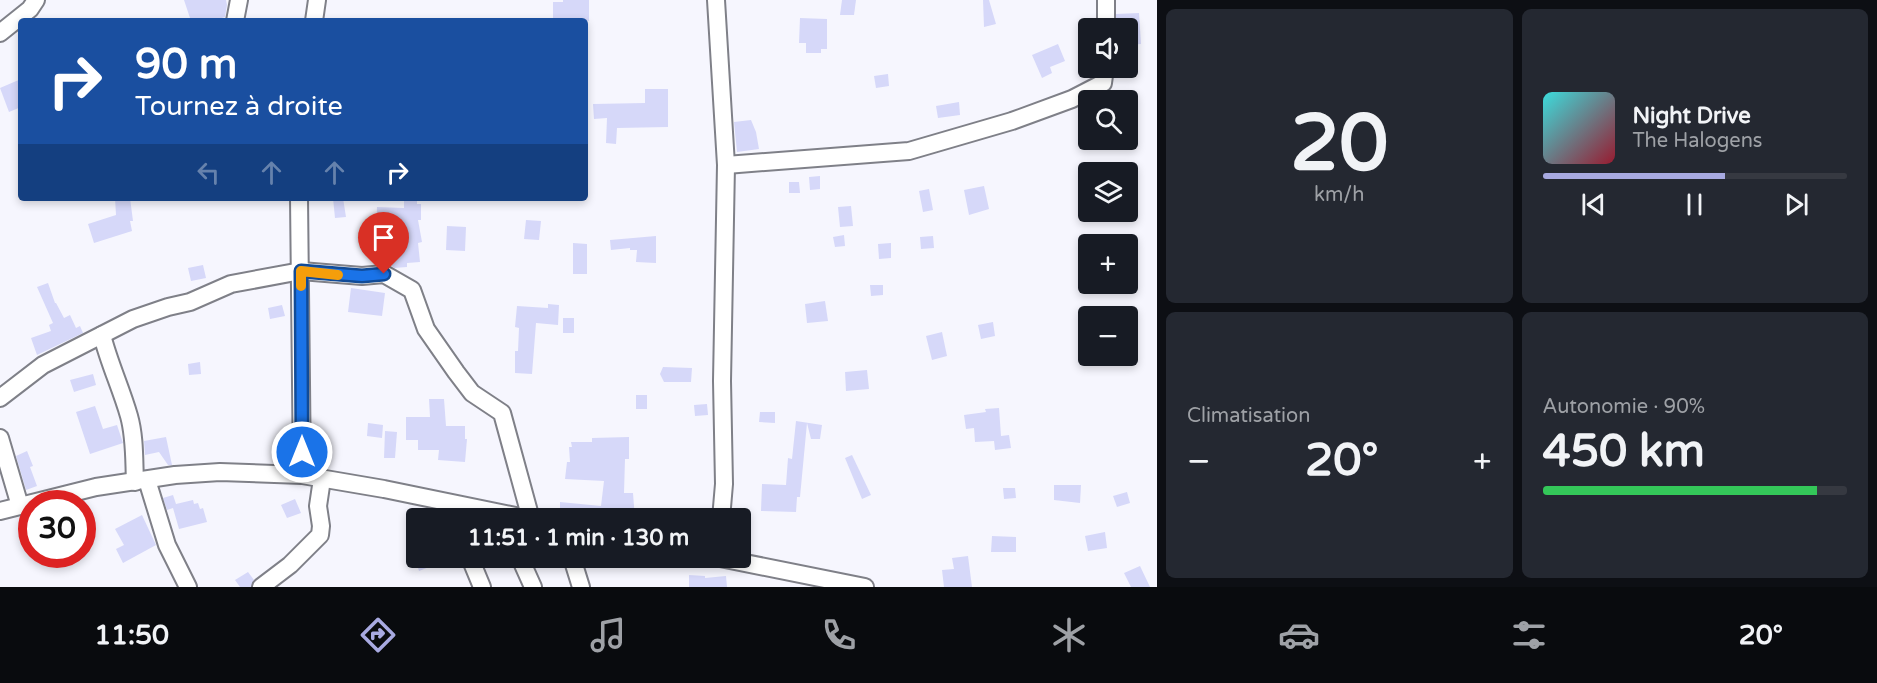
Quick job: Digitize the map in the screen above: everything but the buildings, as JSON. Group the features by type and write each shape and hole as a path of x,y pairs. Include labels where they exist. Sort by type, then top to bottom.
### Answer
{"street":[{"path":"236,18 239,0"},
{"path":"314,18 317,0"},
{"path":"716,0 726,165 722,508"},
{"path":"1106,0 1106,18"},
{"path":"0,33 31,3"},
{"path":"726,165 909,151 1011,121 1072,99 1103,83 1104,78"},
{"path":"299,201 302,475"},
{"path":"0,398 43,364 102,334 133,319 190,302 231,284 301,271 362,276 384,274 411,290 426,328 472,393 502,413 527,508"},
{"path":"102,334 108,358 130,417 141,481 167,545 188,587"},
{"path":"0,438 18,499"},
{"path":"84,490 175,475 220,472 302,475 439,508"},
{"path":"261,587 290,565 320,535 318,506 322,479"},
{"path":"0,511 18,506"},
{"path":"751,567 800,580 865,587"},
{"path":"474,568 482,587"},
{"path":"524,568 532,587"},
{"path":"575,568 581,587"}],"slow traffic":[{"path":"301,286 301,271 338,275"}],"route":[{"path":"302,452 301,271 362,276 384,274"}]}
